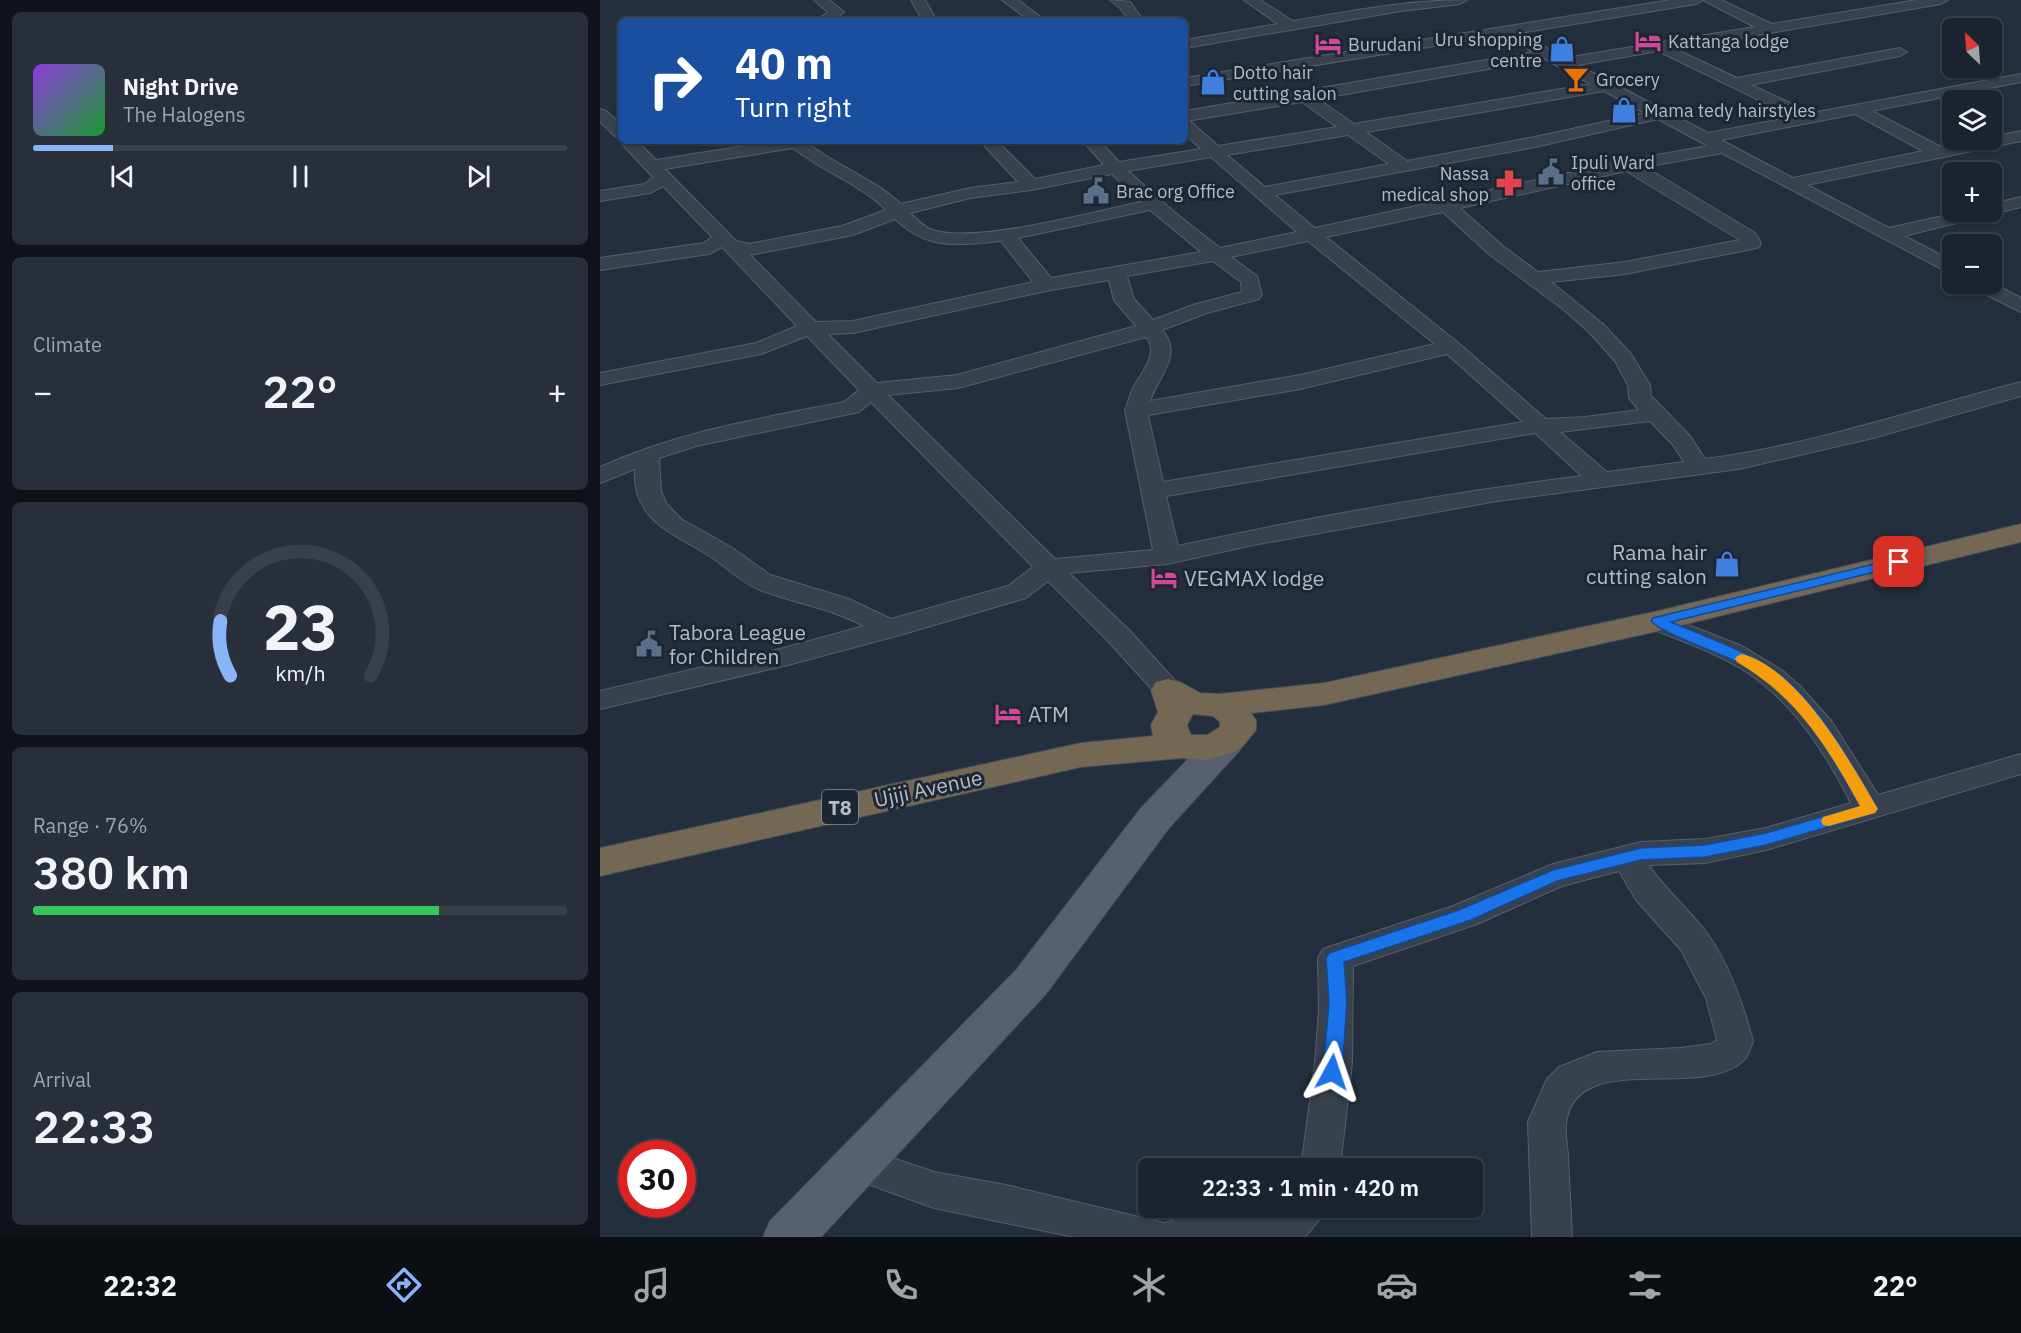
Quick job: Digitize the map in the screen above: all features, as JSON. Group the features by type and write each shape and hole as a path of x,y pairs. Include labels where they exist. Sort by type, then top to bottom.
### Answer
{"highway":[{"path":"1229,724 1197,704 1174,718 1202,748 1229,724 1324,694 1658,621 2021,533"},
{"name":"Ujiji Avenue","path":"600,862 1081,755 1174,718"}],"main road":[{"path":"1155,818 1174,718"},
{"path":"788,1237 1030,982 1229,724"}],"street":[{"path":"821,0 837,12 828,18"},
{"path":"918,0 928,18"},
{"path":"1009,0 1035,18"},
{"path":"1251,0 1291,26"},
{"path":"1385,0 1401,7"},
{"path":"1188,43 1401,7 1460,0"},
{"path":"1594,0 1618,13"},
{"path":"1188,82 1696,0"},
{"path":"1710,0 1769,28"},
{"path":"1563,63 1941,0"},
{"path":"1122,2 1135,18"},
{"path":"1326,20 1372,52"},
{"path":"1506,31 1942,263"},
{"path":"1662,48 1809,117"},
{"path":"1736,83 1900,52"},
{"path":"1188,116 1548,54"},
{"path":"1337,57 1370,86"},
{"path":"1707,138 2021,78"},
{"path":"600,264 709,248 725,242 750,250 847,231 898,211 960,195 1031,185 1114,168 1606,86"},
{"path":"1305,97 1403,166"},
{"path":"1856,109 1937,152"},
{"path":"600,114 618,130"},
{"path":"1260,193 1535,142 1661,114"},
{"path":"1188,128 1260,193 1503,391 1600,479"},
{"path":"1792,183 2021,136"},
{"path":"631,144 955,476 1138,656 1174,718"},
{"path":"804,144 820,161 879,193 909,222 931,236 958,239 1006,235 1155,204"},
{"path":"991,144 1031,185"},
{"path":"602,474 648,454 691,440 851,407 873,390 958,381 1149,330 1200,309 1252,295 1250,280 1215,255 1155,204 1114,168 1094,144"},
{"path":"600,196 650,188 658,172 758,145"},
{"path":"600,379 761,348 810,328 853,327 1046,285 1215,255 1311,235 1629,165 1725,148"},
{"path":"1534,278 1625,268 1752,243 1752,240 1721,219 1629,165"},
{"path":"2002,207 2021,202"},
{"path":"1447,206 1497,251 1586,318 1624,358 1639,385 1640,398 1682,441 1699,468"},
{"path":"1888,234 1942,221"},
{"path":"1006,235 1046,285"},
{"path":"1116,271 1124,300 1160,340 1161,358 1143,390 1136,410 1167,556"},
{"path":"1999,294 2021,306"},
{"path":"1136,410 1260,390 1451,347"},
{"path":"600,700 788,656 1017,592 1049,567 1167,556 1253,537 1497,494 1739,462 1865,433 2021,389"},
{"path":"1153,491 1539,426 1585,424 1655,414"},
{"path":"648,454 645,475 649,492 667,522 716,549 758,580 790,592 845,607 890,629"},
{"path":"1658,621 1752,663 1769,675 1802,705 1827,737 1870,809"},
{"path":"1321,1158 1331,1088 1338,1002 1335,958 1465,915 1553,876 1627,857 1669,851 1705,851 1766,839 2017,769"},
{"path":"1552,1237 1547,1122 1560,1090 1572,1078 1597,1067 1680,1063 1717,1058 1731,1050 1736,1041 1724,998 1694,941 1648,891 1627,857"},
{"path":"857,1163 934,1190 1006,1203 1153,1237"},
{"path":"1280,1237 1296,1218"},
{"path":"1175,1237 1216,1226 1227,1226 1257,1231 1266,1237"}],"slow traffic":[{"path":"1742,659 1769,675 1802,705 1839,755 1870,809 1829,821"}],"place":[{"name":"Kattanga lodge","path":"1648,41"},
{"name":"Burudani","path":"1328,44"},
{"name":"Uru shopping centre","path":"1562,49"},
{"name":"Grocery","path":"1576,79"},
{"name":"Dotto hair cutting salon","path":"1213,82"},
{"name":"Mama tedy hairstyles","path":"1624,110"},
{"name":"Ipuli Ward office","path":"1551,172"},
{"name":"Nassa medical shop","path":"1509,183"},
{"name":"Brac org Office","path":"1096,191"},
{"name":"Rama hair cutting salon","path":"1727,564"},
{"name":"VEGMAX lodge","path":"1164,578"},
{"name":"Tabora League for Children","path":"649,644"},
{"name":"ATM","path":"1008,714"}],"route":[{"path":"1332,1072 1338,1002 1335,958 1465,915 1502,901 1553,876 1641,854 1705,851 1729,847 1766,839 1870,809 1827,737 1802,705 1769,675 1752,663 1658,621 1899,562"}]}
